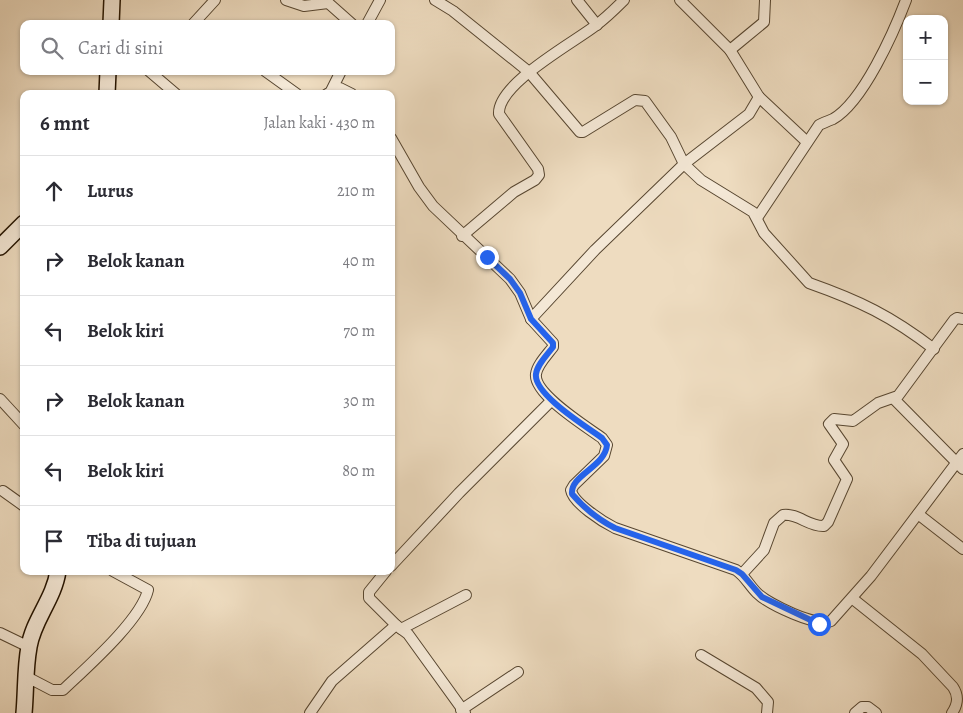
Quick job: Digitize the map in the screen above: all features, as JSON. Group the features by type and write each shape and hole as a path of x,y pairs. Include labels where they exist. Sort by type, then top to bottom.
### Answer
{"main road":[{"path":"111,20 112,0"},
{"path":"107,90 108,75"},
{"path":"1,244 20,226"},
{"path":"24,713 29,647 36,626 53,590 57,575"}],"street":[{"path":"197,20 215,0"},
{"path":"286,0 304,6 326,1 347,20"},
{"path":"369,20 380,0"},
{"path":"435,0 453,11 528,72 580,132 583,132 635,100 644,101 671,137 684,164 701,180 746,207 757,218 764,233 791,261 803,278 809,283 865,304 904,326 934,349"},
{"path":"577,0 597,25"},
{"path":"462,236 481,218 514,192 535,180 539,175 538,168 499,114 498,108 505,96 528,72 597,25 624,0"},
{"path":"680,0 730,50 759,96 807,142"},
{"path":"730,50 764,22 765,0"},
{"path":"757,218 818,125 833,119 851,102 872,72 906,0"},
{"path":"156,75 172,90"},
{"path":"271,75 292,90"},
{"path":"330,90 340,75"},
{"path":"531,319 595,250 684,164 749,114 759,96"},
{"path":"395,145 419,187 462,236 510,279 520,293 531,319 553,343 553,347 537,369 535,376 537,382 551,401 602,438 607,445 604,456 574,484 572,494 601,521 716,562 742,574 762,597 819,624 831,621 853,599 918,514 960,466 963,454"},
{"path":"742,574 764,550 774,523 782,515 796,516 819,526 824,526 828,522 848,479 834,460 843,444 832,430 829,424 831,421 834,419 853,421 878,403 894,399 934,349 954,320 957,318 963,319"},
{"path":"0,399 20,421"},
{"path":"894,399 960,466"},
{"path":"395,562 459,493 551,401"},
{"path":"4,491 20,503"},
{"path":"918,514 963,549"},
{"path":"27,677 52,690 63,690 109,645 137,611 148,590 120,575"},
{"path":"383,575 369,592 369,598 408,634 435,669 463,712 518,672"},
{"path":"310,713 332,681 399,627 466,594"},
{"path":"853,599 922,654 954,687 957,693 957,702 952,713"},
{"path":"0,633 29,647"},
{"path":"701,656 756,688 768,702 767,713"},
{"path":"855,713 862,707 868,707 876,713"}],"route":[{"path":"487,257 510,279 520,293 531,319 553,343 553,347 537,369 535,376 537,382 551,401 602,438 607,445 604,456 574,484 571,490 577,500 601,521 615,528 736,570 742,574 762,597 819,624"}]}
